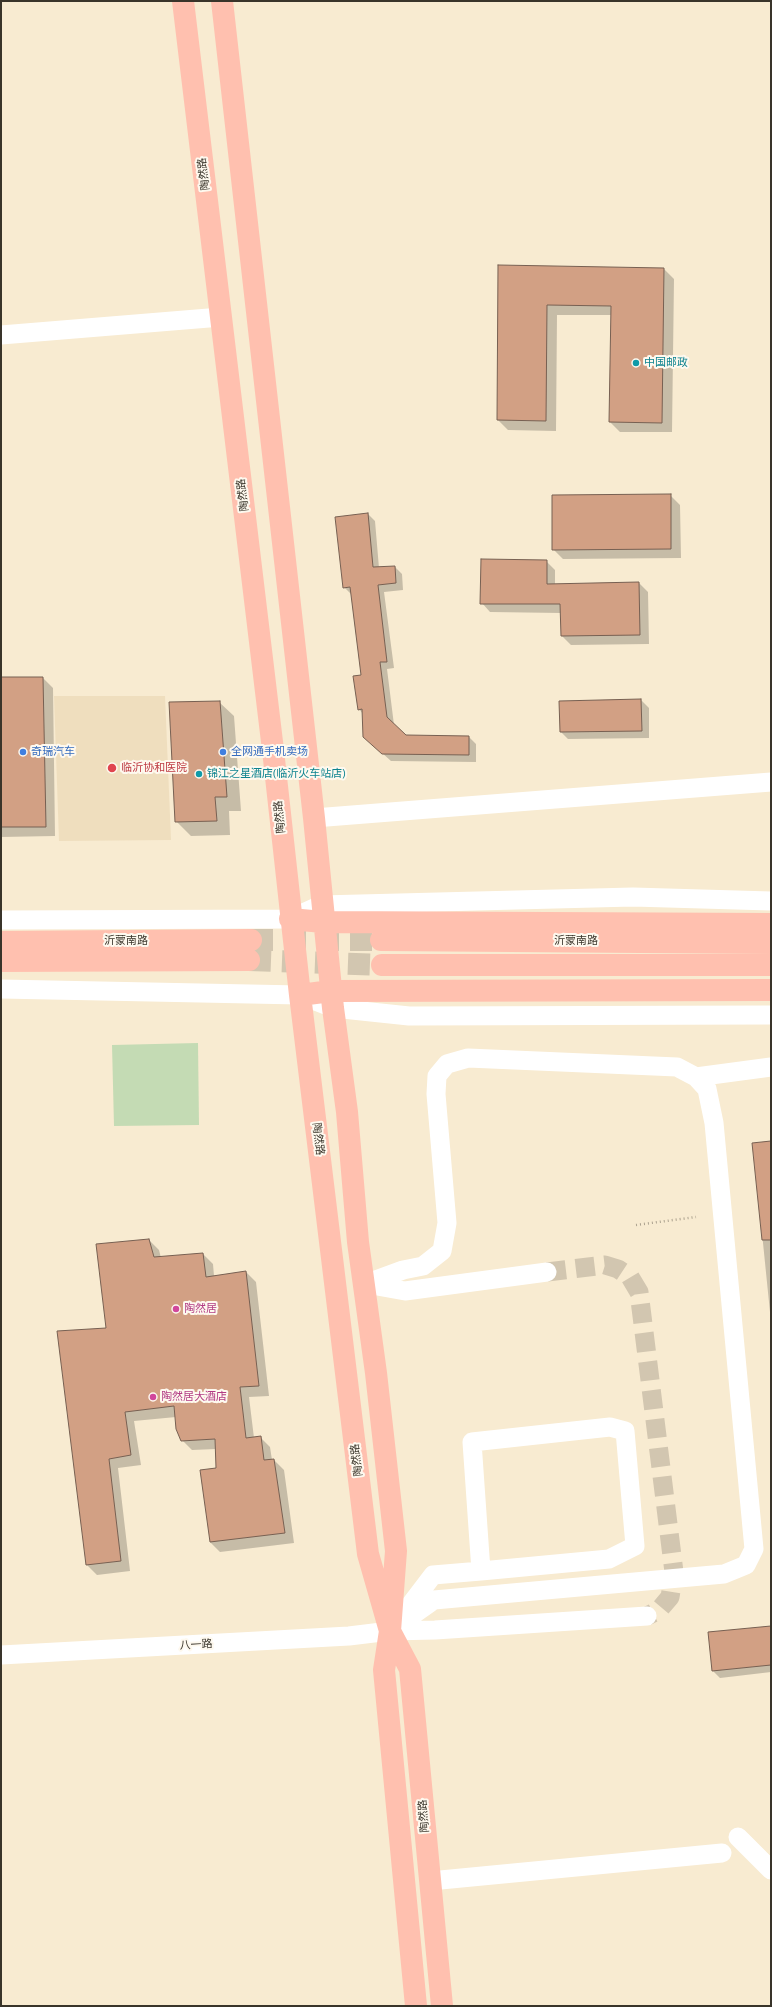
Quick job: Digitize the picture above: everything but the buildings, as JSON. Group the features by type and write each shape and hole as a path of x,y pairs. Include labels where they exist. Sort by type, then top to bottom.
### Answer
{"main road":[{"name":"陶然路","path":"183,1 272,742 290,919 368,1554 390,1630 410,1669 442,2006"},
{"name":"陶然路","path":"222,1 314,818 322,913 347,1112 358,1242 365,1284 396,1551 390,1630 384,1670 416,2006"},
{"path":"290,919 322,913 771,924"},
{"name":"沂蒙南路","path":"381,940 771,943"},
{"name":"沂蒙南路","path":"1,942 250,950 1,961"},
{"path":"382,965 771,965"},
{"path":"300,995 332,1000 771,990"}],"street":[{"path":"1,335 221,317"},
{"path":"314,818 771,782"},
{"path":"322,913 633,897 771,901"},
{"path":"1,920 290,919"},
{"path":"1,989 300,995"},
{"path":"332,1000 409,1016 771,1016"},
{"path":"365,1284 403,1270 423,1266 442,1251 447,1223 436,1094 437,1076 447,1064 468,1058 677,1067 696,1077 707,1089 714,1123 754,1550 746,1565 724,1574 434,1600 390,1630"},
{"path":"696,1077 771,1067"},
{"path":"365,1284 405,1291 547,1272"},
{"path":"390,1630 433,1575 481,1571 609,1559 635,1546 625,1431 610,1427 472,1442 481,1571"},
{"name":"八一路","path":"1,1655 349,1636 390,1630 435,1630 647,1616"},
{"path":"738,1837 771,1870"},
{"path":"430,1881 722,1853"}],"path":[{"path":"636,1225 696,1217"}],"shaded area":[{"name":"临沂协和医院","path":"54,696 165,696 171,840 59,841"}],"green space":[{"path":"198,1043 199,1125 114,1126 112,1045"}],"tunnel":[{"path":"251,940 381,940"},
{"path":"249,960 382,965"},
{"path":"547,1272 605,1265 618,1269 630,1277 639,1292 674,1572 670,1597 659,1610 647,1616"}],"place":[{"name":"中国邮政","path":"636,363"},
{"name":"奇瑞汽车","path":"23,752"},
{"name":"全网通手机卖场","path":"223,752"},
{"name":"临沂协和医院","path":"112,768"},
{"name":"锦江之星酒店(临沂火车站店)","path":"199,774"},
{"name":"陶然居","path":"176,1309"},
{"name":"陶然居大酒店","path":"153,1397"}]}
